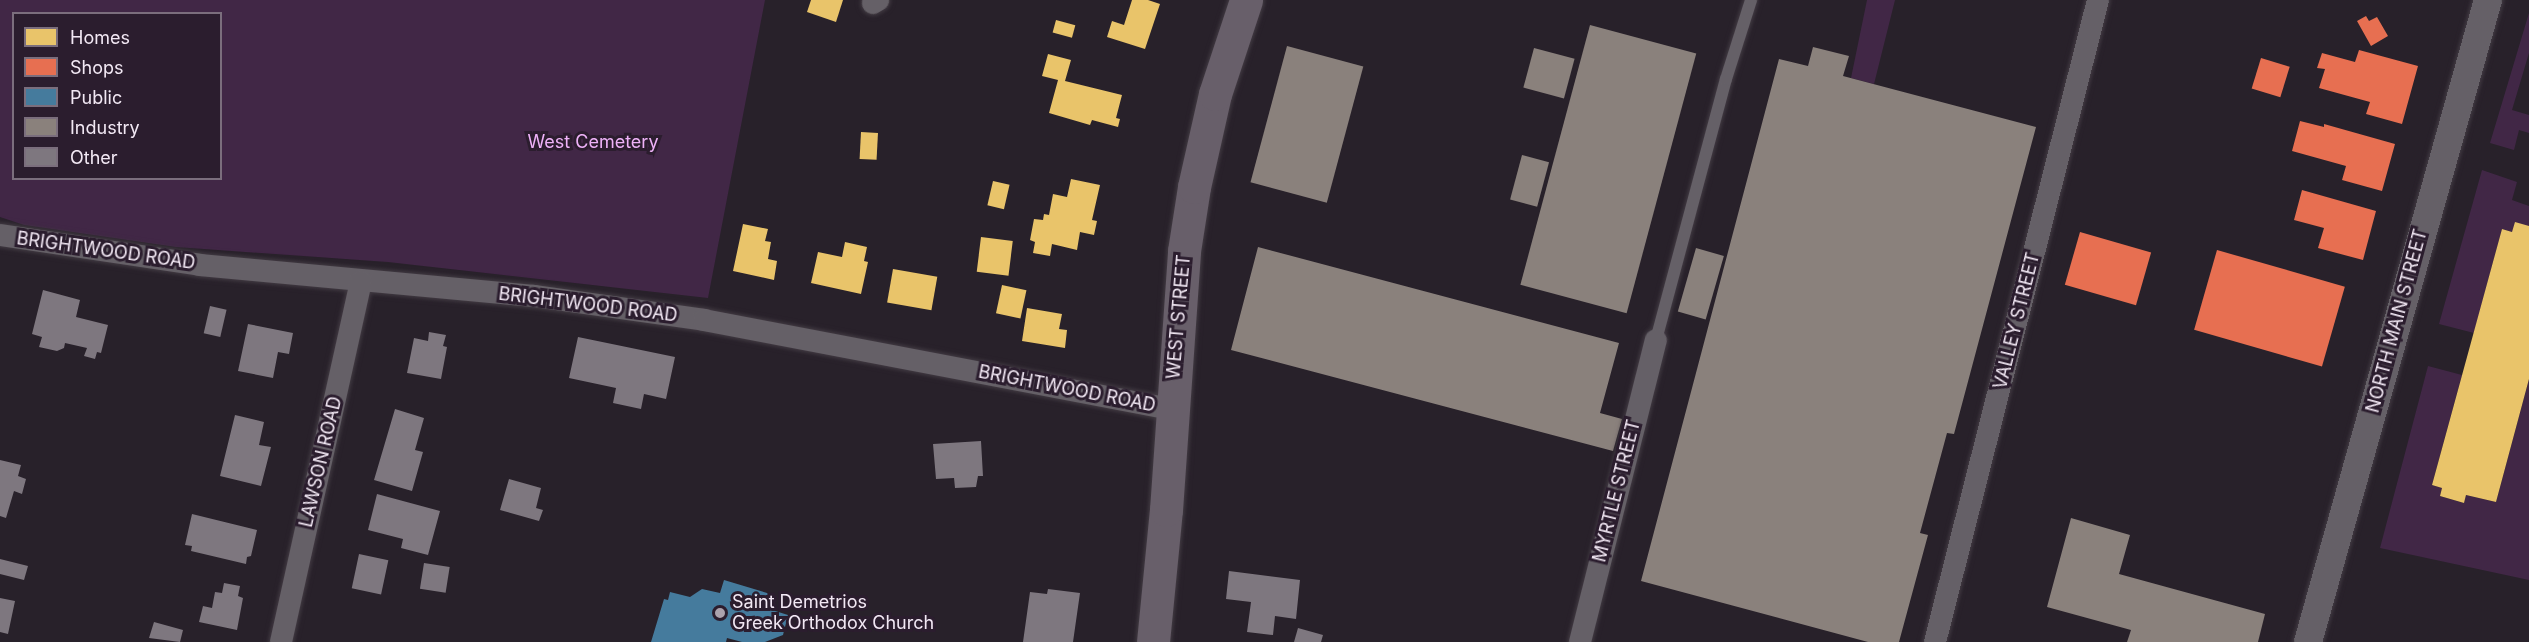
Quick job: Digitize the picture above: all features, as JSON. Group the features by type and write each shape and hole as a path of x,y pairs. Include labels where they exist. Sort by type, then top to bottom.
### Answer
{"main road":[{"name":"WEST STREET","path":"1153,642 1166,510 1184,251 1194,187 1215,94 1246,0"}],"street":[{"name":"VALLEY STREET","path":"1935,642 2098,0"},
{"name":"NORTH MAIN STREET","path":"2308,642 2488,0"},
{"name":"BRIGHTWOOD ROAD","path":"0,235 200,265 361,282 534,296 704,320 1172,409"},
{"name":"LAWSON ROAD","path":"281,642 361,282"},
{"name":"MYRTLE STREET","path":"1580,642 1656,340"}],"lane":[{"path":"1656,340 1726,80 1751,0"}],"green space":[{"name":"West Cemetery","path":"0,0 765,0 708,298 388,262 176,247 24,225 0,217"},
{"path":"1867,0 1895,0 1874,84 1851,78"},
{"path":"2529,13 2529,53 2512,110 2529,115 2529,133 2519,130 2514,150 2490,143"},
{"path":"2482,170 2517,182 2512,200 2529,206 2529,226 2512,232 2502,229 2474,333 2439,324"},
{"path":"2428,366 2462,375 2432,485 2442,488 2440,496 2464,503 2466,495 2496,502 2529,379 2529,580 2380,548"}],"building: Homes":[{"path":"811,0 843,0 836,22 807,12"},
{"path":"1132,0 1148,0 1160,4 1145,49 1107,37 1112,21 1124,25"},
{"path":"1056,20 1075,25 1072,38 1053,33"},
{"path":"1048,54 1071,60 1065,81 1122,95 1116,118 1120,119 1118,127 1092,120 1090,125 1049,113 1058,80 1042,76"},
{"path":"861,132 878,133 877,160 860,159"},
{"path":"1071,179 1100,185 1092,220 1097,221 1094,235 1080,232 1077,250 1052,244 1050,256 1033,253 1035,242 1030,240 1034,219 1043,220 1044,214 1049,215 1053,194 1067,197"},
{"path":"993,181 1010,185 1004,209 987,205"},
{"path":"2515,222 2529,226 2529,379 2496,502 2466,495 2464,503 2440,496 2442,488 2432,485 2502,229 2512,232"},
{"path":"743,224 768,229 765,241 771,242 768,259 777,261 774,280 733,271"},
{"path":"981,237 1013,241 1008,276 977,272"},
{"path":"845,242 867,247 864,261 868,262 861,294 811,283 818,252 842,257"},
{"path":"893,269 937,277 931,310 887,302"},
{"path":"1002,285 1026,290 1020,319 996,313"},
{"path":"1027,308 1062,314 1059,329 1067,330 1065,348 1022,341"}],"building: Shops":[{"path":"2366,16 2369,21 2377,17 2388,36 2371,46 2357,21"},
{"path":"2359,50 2418,66 2402,124 2366,114 2370,102 2319,88 2325,69 2317,68 2322,53 2355,62"},
{"path":"2261,58 2290,67 2280,97 2252,89"},
{"path":"2300,121 2324,127 2324,124 2395,144 2382,191 2342,180 2346,166 2292,151"},
{"path":"2302,190 2376,211 2363,260 2318,248 2324,228 2294,220"},
{"path":"2080,232 2151,252 2136,305 2065,285"},
{"path":"2217,250 2345,287 2322,366 2194,330"}],"building: Public":[{"name":"Saint Demetrios Greek Orthodox Church","path":"724,580 777,596 772,610 788,615 783,635 765,642 742,642 727,638 726,642 651,642 664,599 668,600 670,592 690,597 702,589 720,593"}],"building: Industry":[{"path":"1590,25 1696,53 1627,313 1520,285"},
{"path":"1287,46 1363,66 1327,203 1251,182"},
{"path":"1813,47 1849,56 1843,76 2036,127 1954,434 1947,433 1920,533 1928,535 1899,642 1868,642 1641,581 1779,59 1808,66"},
{"path":"1534,48 1575,59 1564,98 1523,88"},
{"path":"1522,155 1549,162 1537,207 1510,199"},
{"path":"1258,247 1619,343 1600,413 1622,419 1613,451 1231,350"},
{"path":"1696,248 1724,256 1706,319 1678,311"},
{"path":"2071,518 2130,535 2119,574 2265,614 2258,642 2127,642 2131,630 2047,607"}],"building: Other":[{"path":"43,290 80,300 76,317 108,325 101,353 97,352 95,359 84,356 87,348 65,343 64,348 57,351 39,347 42,337 32,334"},
{"path":"210,306 227,310 220,337 204,333"},
{"path":"248,324 293,333 289,354 278,352 273,378 238,371"},
{"path":"429,332 446,335 443,346 447,347 441,379 407,373 414,338 428,341"},
{"path":"578,337 675,357 666,399 644,394 641,409 613,403 616,388 569,378"},
{"path":"395,409 424,418 415,450 423,452 412,491 374,480"},
{"path":"235,415 264,422 259,445 271,447 261,486 220,476"},
{"path":"981,441 983,476 978,476 976,487 955,488 954,478 936,479 933,444"},
{"path":"0,460 21,465 18,476 26,479 22,494 14,491 6,518 0,516"},
{"path":"509,479 541,488 536,508 543,510 539,521 500,510"},
{"path":"377,494 440,511 428,555 401,548 403,539 368,530"},
{"path":"192,514 257,530 251,556 247,557 246,564 191,551 192,546 185,545"},
{"path":"359,554 388,560 381,594 352,588"},
{"path":"0,559 28,566 24,580 0,574"},
{"path":"424,563 450,567 446,593 420,589"},
{"path":"1229,571 1300,580 1296,619 1275,616 1273,635 1247,632 1251,602 1226,599"},
{"path":"224,583 240,586 238,596 243,598 237,630 199,622 203,606 212,608 215,592 222,593"},
{"path":"1048,589 1080,593 1073,642 1023,642 1030,592 1047,594"},
{"path":"0,598 15,601 8,634 0,632"},
{"path":"154,622 183,630 180,642 149,638"},
{"path":"1298,628 1323,635 1321,642 1294,642"}],"place":[{"name":"Saint Demetrios Greek Orthodox Church","path":"720,613"}]}
